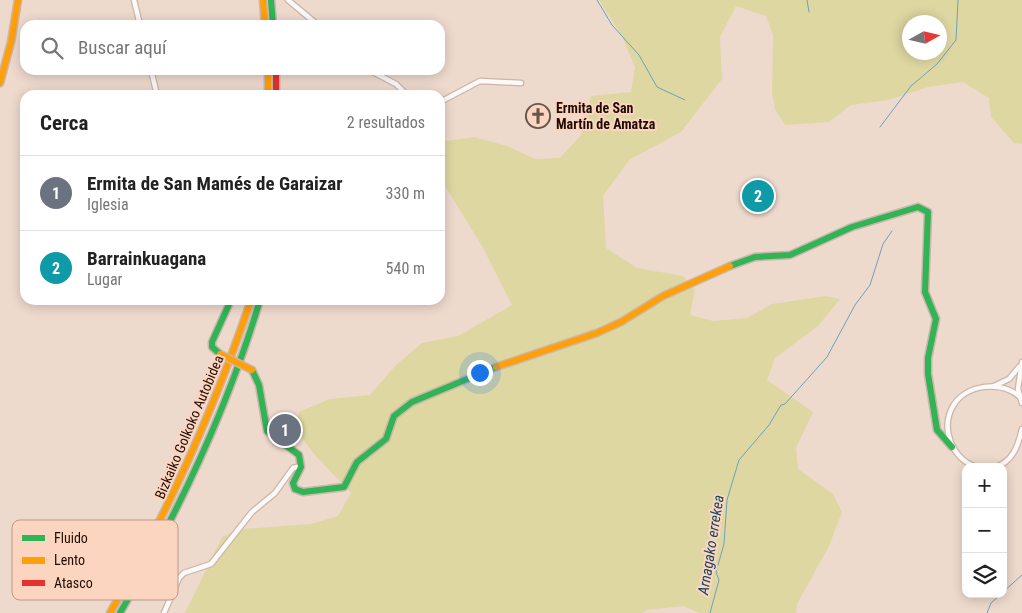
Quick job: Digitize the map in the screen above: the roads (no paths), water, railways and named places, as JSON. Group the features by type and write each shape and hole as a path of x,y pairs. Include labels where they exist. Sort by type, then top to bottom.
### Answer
{"main road":[{"path":"0,83 11,42 18,0"},
{"path":"264,0 265,20"},
{"path":"271,0 273,20"},
{"path":"268,75 268,90"},
{"path":"276,75 276,90"},
{"path":"229,305 225,318 211,341 212,348 252,370 257,378 266,430 272,438 294,450 300,459 301,466 293,483 297,491 344,487 349,482 357,462 384,442 394,416 403,408 421,398 480,372 550,351 602,331 621,322 663,296 742,261 755,257 790,255 852,227 918,207 926,210 928,216 925,292 936,319 927,364 934,420 939,433 952,447"},
{"name":"Bizkaiko Golkoko Autobidea","path":"162,520 203,431 250,305"},
{"name":"Bizkaiko Golkoko Autobidea","path":"170,520 201,458 234,378 258,305"},
{"name":"Bizkaiko Golkoko Autobidea","path":"110,613 117,600"},
{"name":"Bizkaiko Golkoko Autobidea","path":"120,613 127,600"}],"street":[{"path":"134,0 139,20"},
{"path":"288,0 312,20"},
{"path":"152,75 156,90"},
{"path":"379,75 396,84 402,90"},
{"path":"445,99 480,81 521,83"},
{"path":"968,463 961,459 952,447 949,434 949,414 955,402 968,392 994,386 1009,379 1021,364"},
{"path":"1021,364 1018,380 1021,400"},
{"path":"994,386 1008,388 1021,400"},
{"path":"1003,463 1015,452 1022,429"},
{"path":"939,433 949,434"},
{"path":"178,580 184,572 211,564 252,512 275,493 293,468 301,466"},
{"path":"164,613 170,600"}],"waterway":[{"path":"597,0 612,25 639,55 657,87 685,100"},
{"path":"807,0 809,12"},
{"path":"880,127 911,86 937,64 956,40 958,0"},
{"name":"Arnagako errekea","path":"710,613 719,580 716,572 724,544 727,500 739,460 769,425 781,405 785,404 827,357 855,305 870,285 883,244 892,231"},
{"path":"1007,588 1022,575"},
{"path":"987,613 991,603 997,598"}],"place":[{"name":"Ermita de San Martín de Amatza","path":"538,116"},
{"name":"Barrainkuagana","path":"758,196"},
{"name":"Ermita de San Mamés de Garaizar","path":"285,430"}]}
